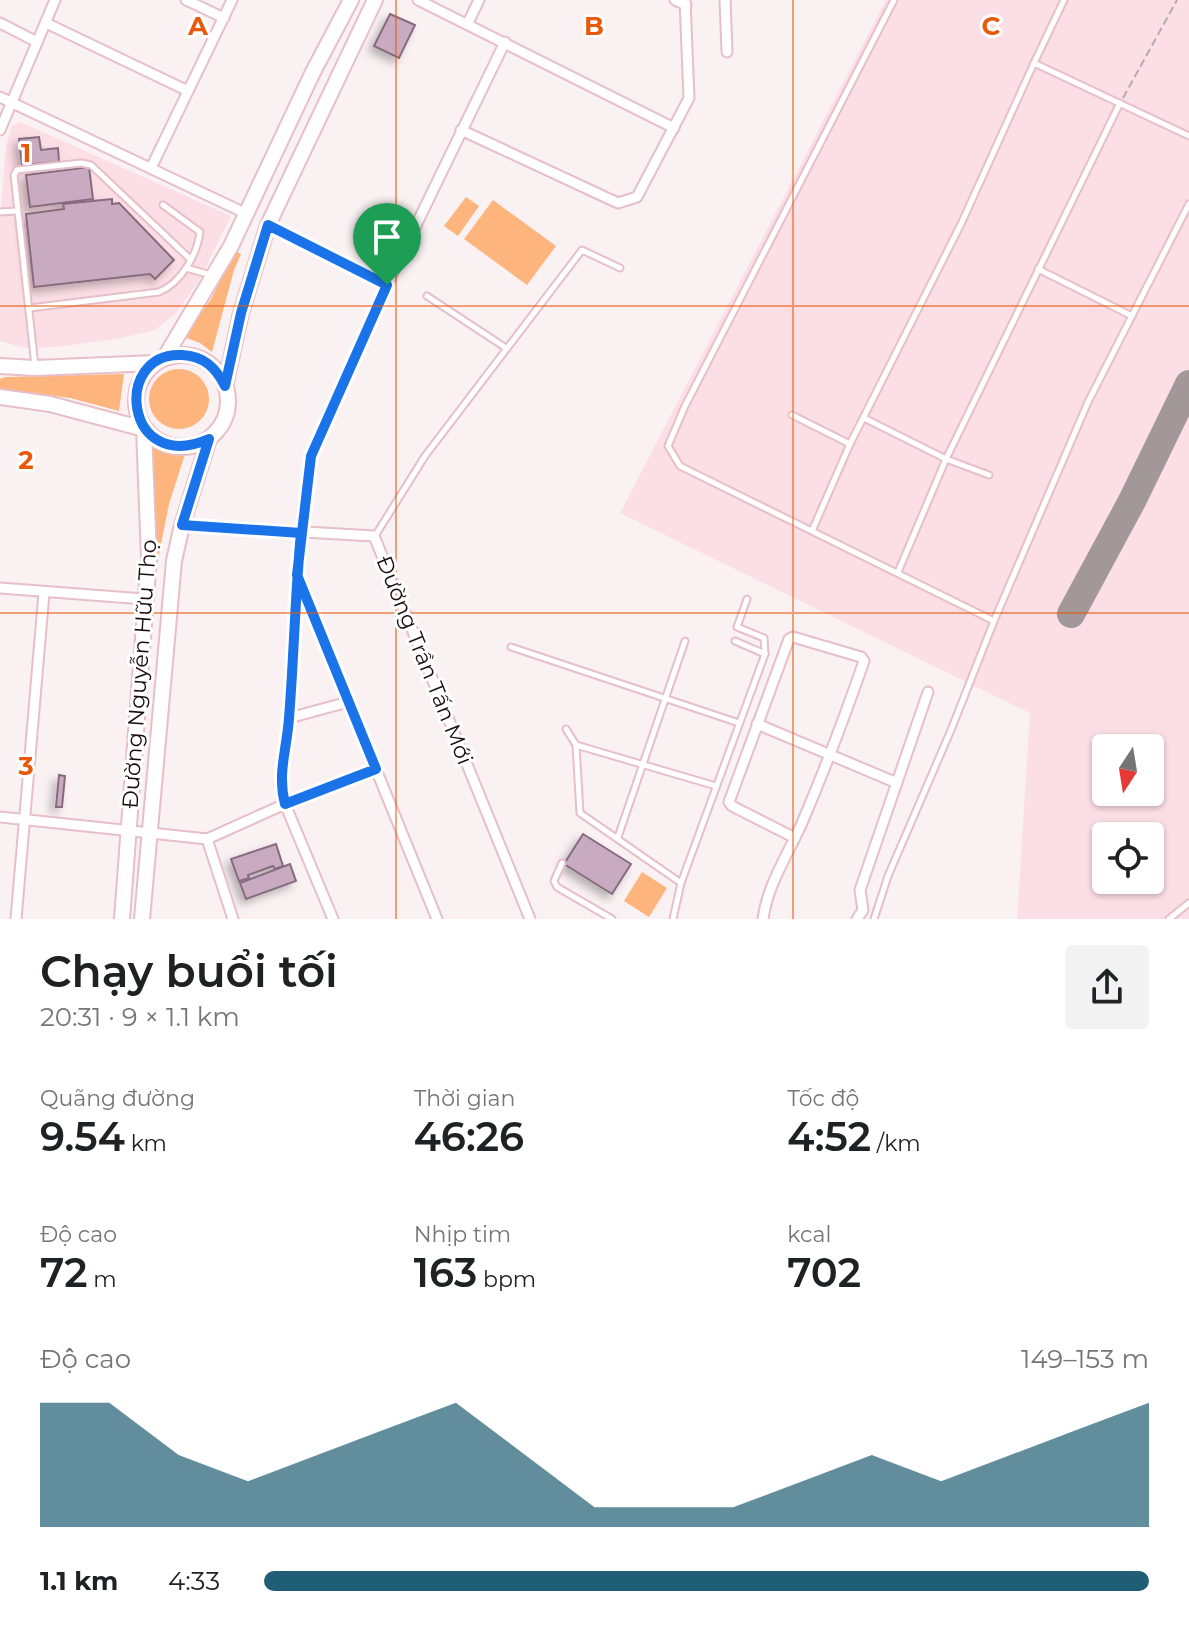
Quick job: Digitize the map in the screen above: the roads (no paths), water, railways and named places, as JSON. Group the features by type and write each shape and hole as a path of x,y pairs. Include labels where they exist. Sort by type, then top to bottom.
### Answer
{"main road":[{"path":"144,429 135,396 140,381 160,360 231,246 313,72 351,0"},
{"path":"225,386 241,313 268,225 375,0"},
{"path":"0,366 35,368 192,356 218,372 228,400 226,415 209,439 180,447 166,444 144,429 50,404 0,397"},
{"name":"Đường Nguyễn Hữu Thọ","path":"122,919 149,546 144,429"},
{"name":"Đường Nguyễn Hữu Thọ","path":"142,919 174,561 209,439"}],"street":[{"path":"0,130 55,0"},
{"path":"186,0 224,18"},
{"path":"151,168 232,0"},
{"path":"418,0 674,128"},
{"path":"468,23 479,0"},
{"path":"461,130 618,203 637,197 689,98 685,2 675,0"},
{"path":"725,0 727,52"},
{"path":"0,23 37,42"},
{"path":"46,23 188,91"},
{"path":"333,919 280,785 289,718 306,481 317,440 387,285 505,42"},
{"path":"0,97 247,214"},
{"path":"268,225 387,285"},
{"name":"Đường Trần Tấn Mới","path":"182,525 374,536 530,919"},
{"path":"297,575 437,919"},
{"path":"0,588 144,599"},
{"path":"16,919 44,593"},
{"path":"763,919 764,904 795,838 831,754 863,659 793,637 789,639 757,724 730,805 795,838"},
{"path":"857,919 863,910 860,890 928,692"},
{"path":"289,718 348,702"},
{"path":"757,724 897,783"},
{"path":"0,817 207,839 285,804 376,769"},
{"path":"207,839 233,919"}],"lane":[{"path":"894,0 685,406 668,446 680,466 994,621"},
{"path":"812,531 850,444 961,224 1064,0"},
{"path":"1034,63 1189,136"},
{"path":"898,572 946,459 1120,103"},
{"path":"35,368 17,211 14,175 17,170 89,164 190,259"},
{"path":"874,919 888,876 1088,402 1189,204"},
{"path":"30,308 159,292 168,288 186,268 200,232 163,205"},
{"path":"0,212 17,211"},
{"path":"374,536 425,456 582,250 620,268"},
{"path":"186,268 212,276"},
{"path":"1038,269 1132,316"},
{"path":"427,296 506,348"},
{"path":"792,415 850,444"},
{"path":"864,418 946,459 989,475"},
{"path":"673,919 681,883 765,654 764,638 737,627 747,599"},
{"path":"618,837 685,641"},
{"path":"735,641 765,654"},
{"path":"511,647 739,723"},
{"path":"566,729 576,745 580,813 681,883"},
{"path":"576,745 716,786"},
{"path":"562,863 554,881 557,887 612,919"},
{"path":"1169,919 1189,903"}]}
